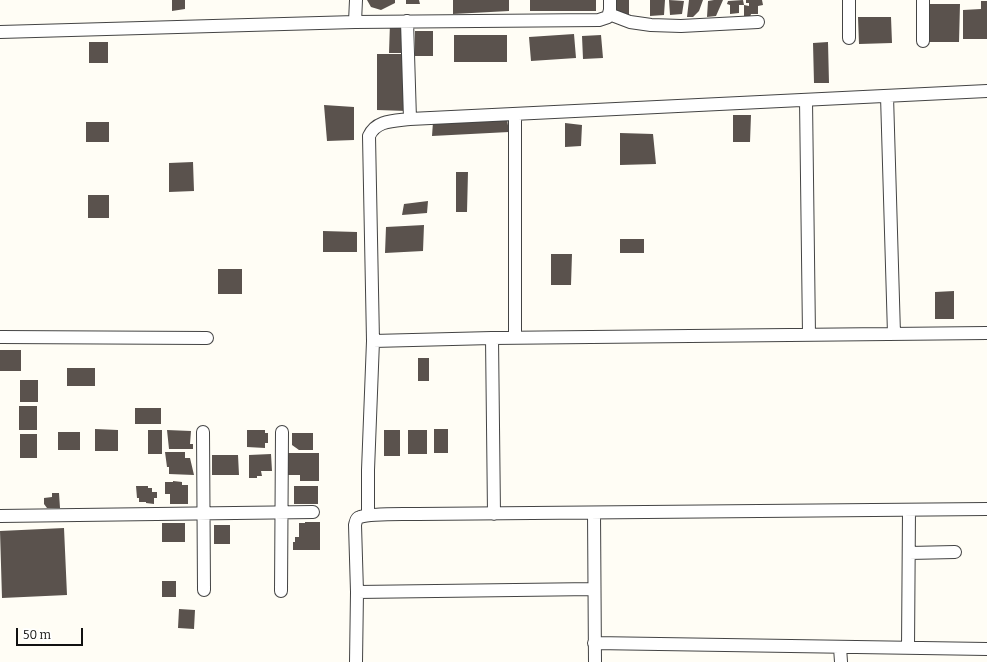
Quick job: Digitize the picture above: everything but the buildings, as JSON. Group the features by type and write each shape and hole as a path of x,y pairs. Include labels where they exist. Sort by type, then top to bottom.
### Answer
{"street":[{"path":"355,22 356,0"},
{"path":"0,32 355,22 599,20 608,17 610,0"},
{"path":"849,0 849,38"},
{"path":"923,0 923,41"},
{"path":"609,14 630,22 651,25 681,26 758,22"},
{"path":"407,22 410,119"},
{"path":"368,516 368,470 373,341 369,136 372,130 382,123 410,119 987,92"},
{"path":"887,96 894,334"},
{"path":"806,100 809,335"},
{"path":"515,114 515,338"},
{"path":"373,341 492,338 987,333"},
{"path":"0,337 207,338"},
{"path":"492,338 494,514"},
{"path":"203,432 204,590"},
{"path":"281,591 282,432"},
{"path":"356,662 356,521 359,517 418,514 987,509"},
{"path":"908,648 909,510"},
{"path":"0,516 312,512"},
{"path":"594,513 594,662"},
{"path":"909,553 955,552"},
{"path":"357,592 594,589"},
{"path":"594,643 987,649"},
{"path":"840,647 841,662"}]}
